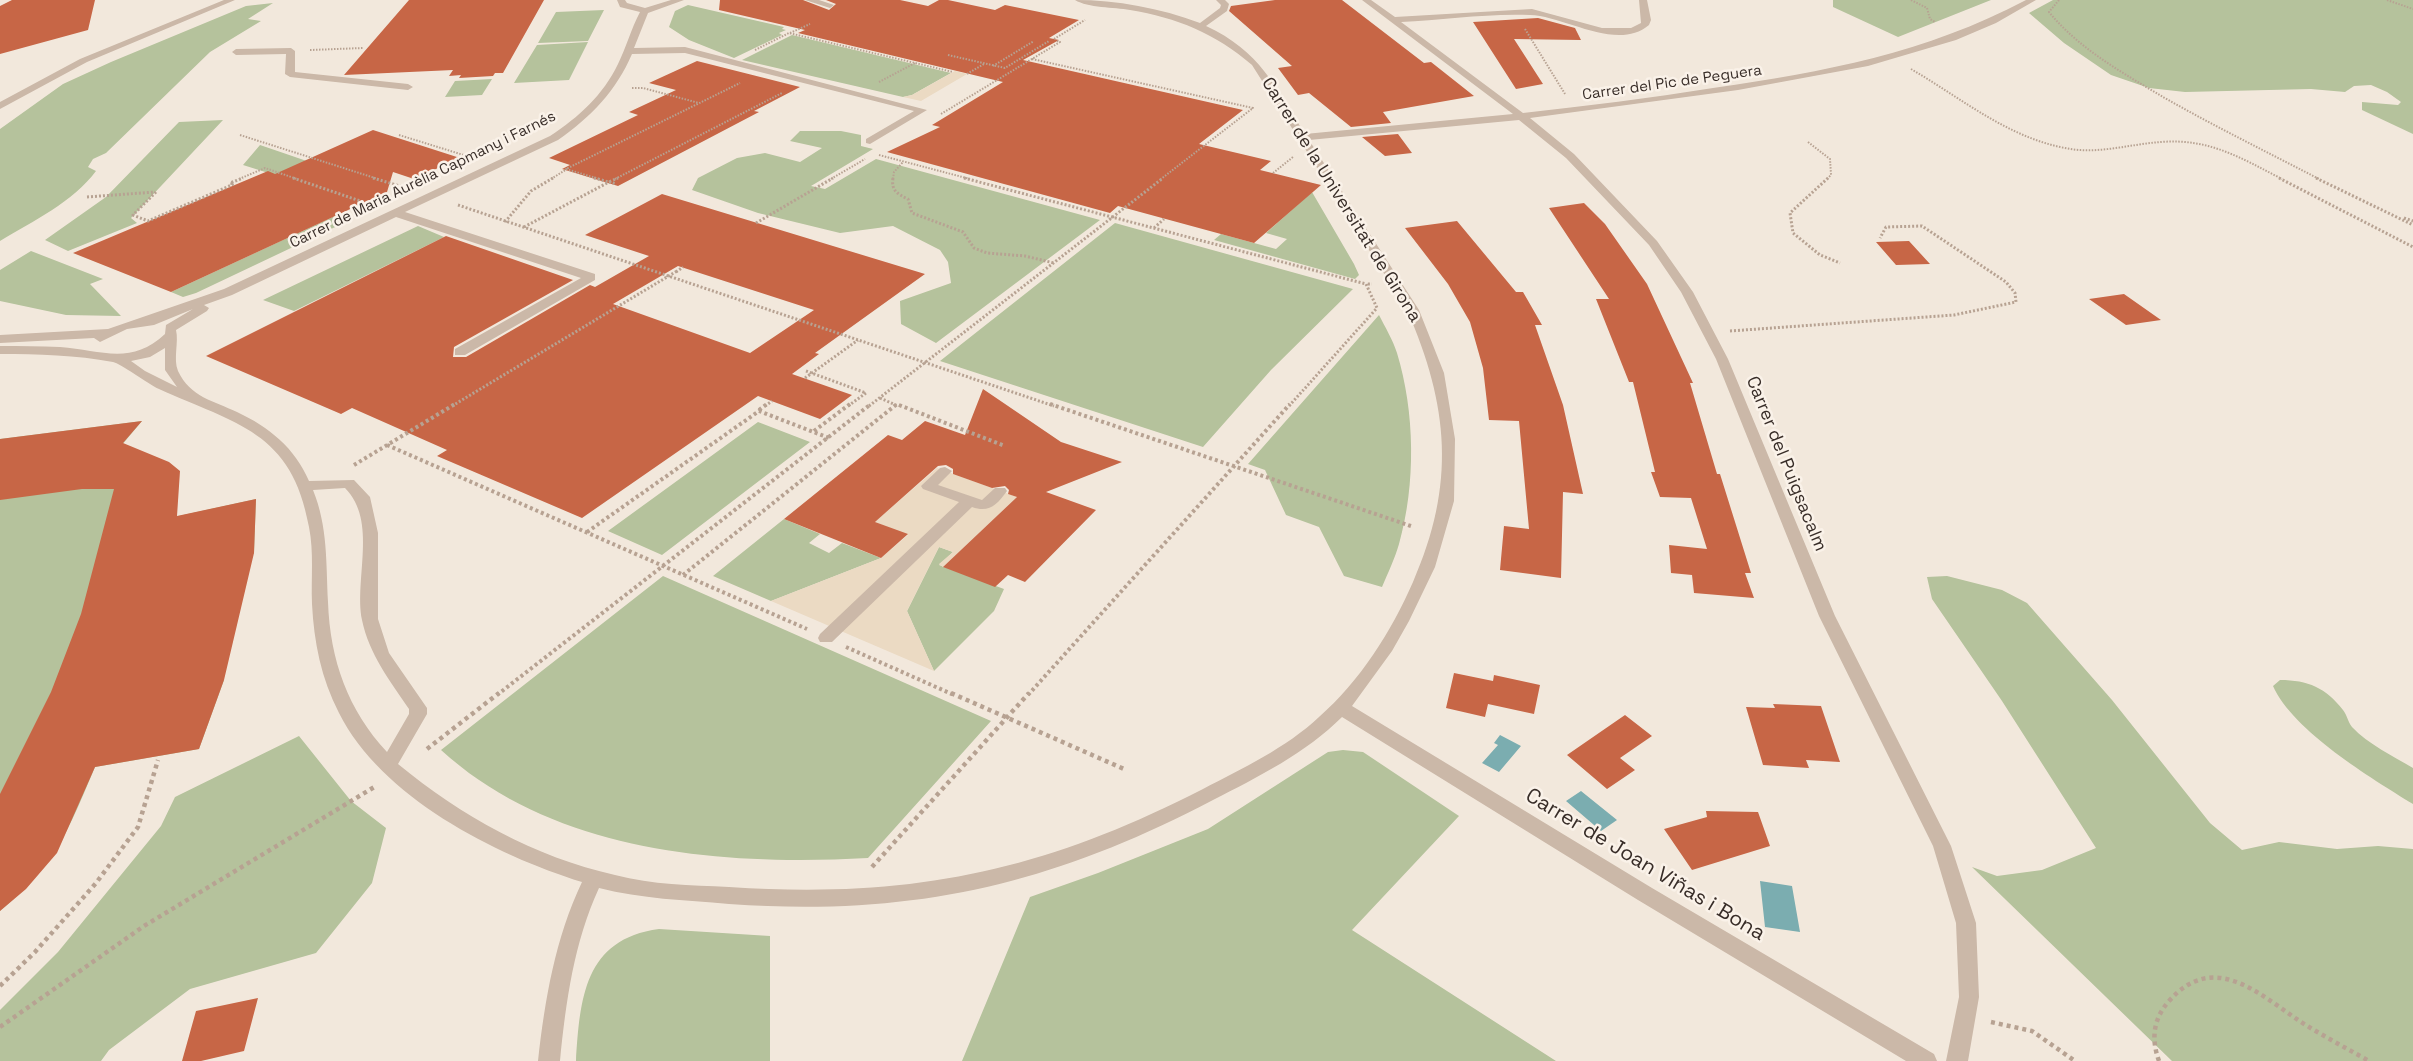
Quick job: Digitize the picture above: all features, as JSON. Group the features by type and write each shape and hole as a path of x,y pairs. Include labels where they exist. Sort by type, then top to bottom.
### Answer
{"street":[{"path":"0,106 39,83 90,59 231,0"},
{"path":"621,0 623,5 645,11 680,0"},
{"path":"809,0 830,5"},
{"name":"Carrer de la Universitat de Girona","path":"120,359 139,375 249,422 264,432 293,461 314,507 322,555 320,608 326,656 348,718 379,758 422,796 484,832 572,873 593,879 640,890 762,898 877,897 978,882 1096,848 1194,802 1268,763 1333,716 1341,707 1384,655 1417,589 1445,512 1448,438 1443,393 1430,351 1413,310 1255,63 1227,39 1202,25 1155,11 1079,0"},
{"path":"1202,25 1224,9 1225,4 1220,0"},
{"name":"Carrer del Puigsacalm","path":"1366,0 1491,92 1570,156 1653,243 1687,292 1722,359 1827,616 1942,846 1966,923 1969,997 1957,1061"},
{"path":"1393,20 1532,12 1602,31 1624,32 1645,24 1647,20 1643,0"},
{"name":"Carrer del Pic de Peguera","path":"1303,137 1580,111 1804,79 1886,58 1956,36 2008,14 2032,0"},
{"path":"1522,3 1532,12"},
{"name":"Carrer de Maria Aurèlia Capmany i Farnés","path":"108,333 228,292 554,138 572,126 605,97 645,11"},
{"path":"236,52 291,51 290,74 408,87"},
{"path":"628,51 685,51 922,110 870,141"},
{"path":"903,106 914,99"},
{"path":"396,213 591,277 460,352"},
{"name":"Carrer de Maria Aurèlia Capmany i Farnés","path":"120,359 151,350 170,332 228,292"},
{"path":"142,323 163,324 170,332 171,370 190,396"},
{"path":"0,339 108,333"},
{"path":"95,357 91,348 108,333"},
{"path":"0,350 63,351 120,359"},
{"path":"945,471 928,486 984,506 1000,491"},
{"path":"304,486 349,483 363,497 370,533 370,619 381,654 418,708 418,714 393,770"},
{"path":"826,638 969,501"},
{"name":"Carrer de Joan Viñas i Bona","path":"1341,707 1655,900 1926,1061"},
{"path":"549,1061 555,1006 563,966 574,921 593,879"}],"path":[{"path":"1911,0 1927,8 1930,19 1956,36"},
{"path":"2059,0 2049,12 2066,33 2129,77 2206,121 2389,214 2413,223"},
{"path":"2388,0 2413,9"},
{"path":"1489,15 1524,28 1547,68 1580,111"},
{"path":"996,81 1060,42 1055,40 1088,18"},
{"path":"730,62 810,24"},
{"path":"789,33 953,72"},
{"path":"993,66 1034,41"},
{"path":"948,56 1005,68 1049,41"},
{"path":"310,50 363,48"},
{"path":"1886,58 1929,78 2013,134 2036,141 2068,149 2092,150 2171,141 2190,141 2222,148 2413,247"},
{"path":"426,750 1253,108 1032,59"},
{"path":"858,93 915,63"},
{"path":"967,74 984,64"},
{"path":"505,222 531,191 567,169 765,71"},
{"path":"524,227 806,81"},
{"path":"632,88 643,88 700,103"},
{"path":"747,111 754,113"},
{"path":"718,126 725,128"},
{"path":"240,135 405,187"},
{"path":"399,135 472,157"},
{"path":"688,141 694,143"},
{"path":"1808,142 1830,159 1831,175 1790,213 1793,233 1820,255 1840,263"},
{"path":"874,154 1372,284"},
{"path":"1273,173 1291,157 1297,157"},
{"path":"656,158 663,160"},
{"path":"903,162 894,172 892,185 897,194 908,198 912,213 963,232 974,248 987,253 1025,256 1054,263"},
{"path":"87,198 156,192 134,215 148,221 265,168 379,207"},
{"path":"567,169 616,184"},
{"path":"756,223 802,196"},
{"path":"448,201 667,277 1411,526"},
{"path":"1154,228 1164,219"},
{"path":"1708,333 1954,315 2016,302 2016,293 2006,282 1954,245 1922,226 1886,227 1880,238"},
{"path":"667,277 683,267"},
{"path":"352,466 677,271"},
{"path":"872,867 1377,308 1366,284"},
{"path":"805,378 858,340"},
{"path":"806,371 866,393 814,432"},
{"path":"880,398 1005,446"},
{"path":"587,533 772,401"},
{"path":"683,575 899,405"},
{"path":"759,411 829,438"},
{"path":"387,445 1124,769"},
{"path":"0,986 35,952 96,883 138,827 158,760"},
{"path":"0,1027 144,926 393,770"},
{"path":"2159,1061 2152,1045 2157,1020 2181,988 2197,979 2224,978 2258,990 2308,1026 2369,1061"},
{"path":"1965,1017 2032,1031 2075,1061"}],"green space":[{"path":"1833,0 1991,0 1898,37 1833,7"},
{"path":"2053,0 2413,0 2413,134 2362,110 2362,102 2398,105 2401,102 2371,85 2354,86 2345,92 2311,89 2185,92 2149,88 2111,75 2064,43 2029,13"},
{"path":"273,3 248,19 261,21 210,52 106,153 93,159 88,167 96,171 76,192 52,210 0,241 0,129 63,84 246,6"},
{"path":"688,5 784,27 782,29 786,30 779,33 782,35 734,58 689,40 669,27 675,11"},
{"path":"604,10 588,41 538,43 556,12"},
{"path":"792,35 951,73 912,95 903,97 742,60"},
{"path":"588,42 569,80 514,83 537,45"},
{"path":"492,79 482,95 445,97 455,81"},
{"path":"223,120 131,218 137,223 68,251 45,240 106,197 179,122"},
{"path":"800,131 841,131 861,135 861,146 873,149 811,186 825,189 876,159 1100,220 936,343 901,324 900,301 951,283 948,262 940,250 893,226 840,233 758,213 692,190 698,178 737,158 765,153 800,162 822,148 790,141"},
{"path":"260,145 333,170 329,192 243,165"},
{"path":"1312,192 1354,264 1359,275 1355,279 1214,240 1221,234 1276,249 1287,239 1266,233"},
{"path":"337,215 350,220 196,293 183,297 171,292"},
{"path":"1115,223 1353,289 1271,370 1203,447 940,361"},
{"path":"418,226 444,237 294,311 263,300"},
{"path":"31,251 103,279 90,284 121,316 66,315 0,301 0,270"},
{"path":"1379,315 1395,348 1403,376 1411,448 1411,473 1405,521 1382,587 1344,576 1319,527 1286,515 1265,470 1248,464"},
{"path":"142,421 116,452 174,517 256,499 254,553 142,698 224,680 199,749 95,767 68,829 48,862 35,878 0,911 0,439"},
{"path":"758,422 810,442 662,555 608,531"},
{"path":"784,519 820,534 809,543 829,553 842,543 881,558 771,601 713,576"},
{"path":"939,547 953,552 939,565 1004,589 994,611 934,671 907,611"},
{"path":"663,576 991,721 868,858 756,859 699,855 642,846 587,832 535,811 486,785 441,750"},
{"path":"1947,576 2002,590 2027,603 2112,700 2210,823 2242,850 2279,842 2337,849 2378,846 2413,849 2413,1061 2172,1061 1972,867 1997,876 2042,870 2096,848 2002,701 1932,599 1927,577"},
{"path":"2280,680 2308,684 2323,691 2337,702 2351,725 2365,739 2413,768 2413,804 2335,752 2297,720 2273,686"},
{"path":"299,736 351,801 386,828 372,883 316,953 190,989 109,1050 101,1061 0,1061 0,1010 58,952 161,826 175,797"},
{"path":"1343,750 1363,752 1459,816 1352,930 1556,1061 962,1061 1030,897 1098,873 1208,829 1328,752"},
{"path":"659,929 770,936 770,1061 576,1061 584,995 601,959 615,945 634,935"}],"shaded area":[{"path":"955,71 967,74 921,101 903,97 912,95"},
{"path":"937,468 1017,497 943,567 939,564 953,552 939,547 907,611 934,671 771,601 881,558 908,535 875,522"}],"water":[{"path":"1500,735 1521,746 1499,772 1482,763 1498,745 1494,743"},
{"path":"1581,791 1617,820 1601,831 1566,801"},
{"path":"1760,881 1792,886 1800,932 1765,927"}],"building":[{"path":"12,0 95,0 88,30 0,54 0,6"},
{"path":"409,0 544,0 503,73 495,73 493,76 459,78 461,75 449,76 453,70 344,75"},
{"path":"720,0 803,0 829,10 836,4 826,0 900,0 928,6 939,0 948,0 995,10 1005,5 1079,20 1049,38 1059,40 1023,60 1243,110 1199,144 1271,161 1260,170 1321,185 1254,243 1118,206 1110,213 887,152 940,127 932,125 1003,82 798,33 805,30 719,10"},
{"path":"1275,0 1342,0 1424,63 1431,62 1474,96 1383,112 1391,123 1351,127 1309,93 1298,95 1278,68 1292,66 1229,11 1231,6"},
{"path":"1538,18 1575,28 1581,40 1514,39 1543,84 1516,89 1473,22"},
{"path":"697,61 800,87 754,111 759,112 618,186 562,169 570,165 549,158 638,115 629,112 676,90 649,83"},
{"path":"373,130 460,158 414,179 393,172 387,192 171,292 73,253 268,171 275,174"},
{"path":"1398,134 1412,153 1385,156 1362,137"},
{"path":"662,194 925,274 815,353 819,354 792,374 852,395 820,419 758,396 582,518 437,456 447,450 352,408 341,414 206,356 446,236 573,280 454,347 453,357 466,357 590,285 595,287 649,256 585,235","holes":["678,266 814,310 750,353 613,304"]},
{"path":"1584,203 1605,224 1647,284 1693,383 1690,383 1717,474 1720,474 1751,573 1745,573 1754,598 1694,593 1692,575 1671,573 1669,545 1707,549 1691,498 1660,497 1651,472 1655,472 1633,382 1629,382 1596,299 1609,299 1549,208"},
{"path":"1457,221 1516,292 1523,292 1542,325 1535,325 1563,405 1583,494 1563,492 1561,578 1500,570 1504,526 1529,529 1519,421 1489,420 1483,368 1470,322 1448,284 1405,228"},
{"path":"1909,241 1930,264 1896,265 1876,242"},
{"path":"2124,294 2161,320 2126,325 2089,299"},
{"path":"983,389 1061,442 1122,462 1046,492 1096,510 1025,582 1008,575 995,587 943,567 1017,497 1008,494 1009,490 1005,486 992,488 953,474 953,469 946,465 938,466 875,522 908,534 881,558 784,519 888,435 902,440 925,421 965,435"},
{"path":"142,421 123,443 169,462 180,471 177,516 256,499 254,553 224,680 199,749 95,767 57,853 26,889 0,911 0,794 51,692 81,614 114,489 82,489 0,500 0,439"},
{"path":"1454,673 1493,681 1494,675 1540,685 1534,714 1488,704 1485,717 1446,708"},
{"path":"1773,704 1821,706 1840,762 1806,760 1809,768 1763,765 1746,707 1775,708"},
{"path":"1625,715 1652,736 1620,758 1635,770 1607,789 1567,755"},
{"path":"1706,811 1758,812 1770,846 1692,870 1664,829 1707,817"},
{"path":"258,998 244,1051 201,1061 182,1061 196,1011"}]}
